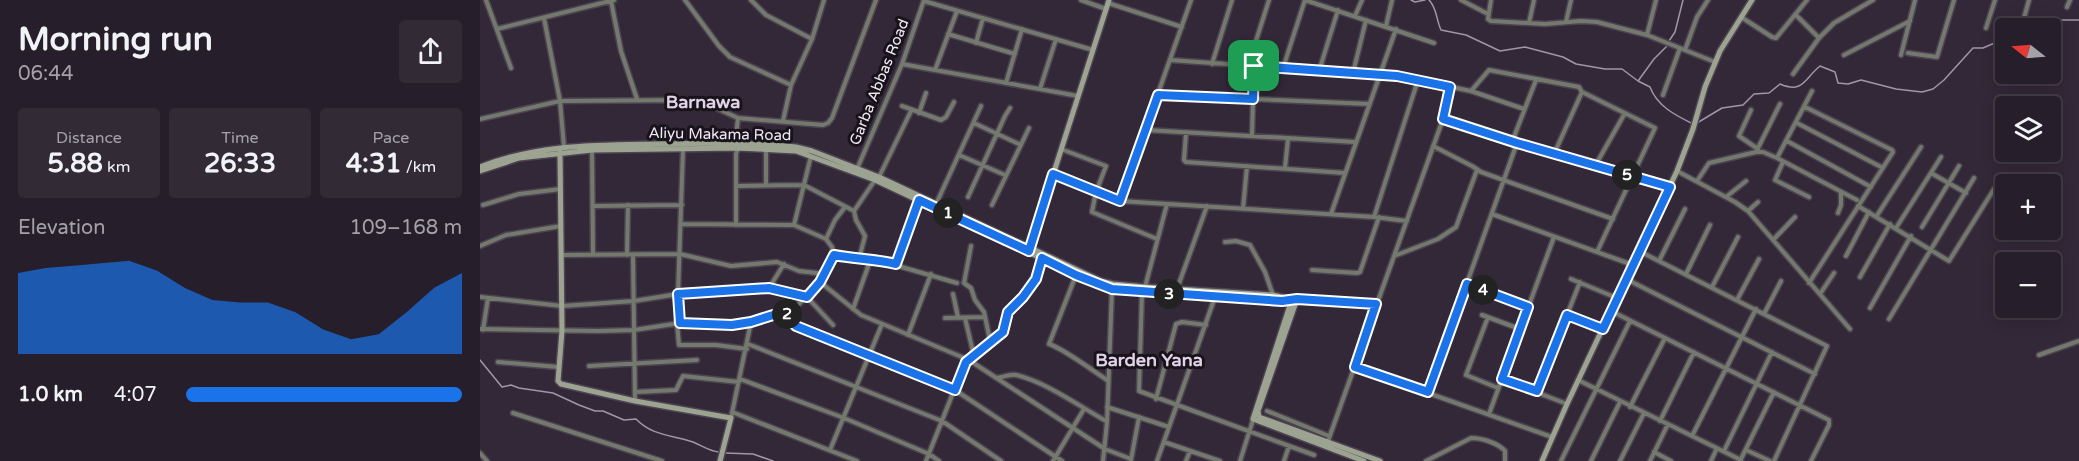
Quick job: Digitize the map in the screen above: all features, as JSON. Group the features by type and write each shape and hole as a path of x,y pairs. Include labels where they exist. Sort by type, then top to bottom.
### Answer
{"street":[{"path":"486,0 511,68"},
{"path":"497,29 613,0 625,65 637,99"},
{"path":"685,0 719,46 730,57 790,85"},
{"path":"751,0 766,15 812,39"},
{"path":"783,121 790,85 812,39 824,0"},
{"path":"480,118 560,101 689,99 703,102 738,118 823,125 832,118 876,0"},
{"path":"1081,0 1107,4 1182,27"},
{"path":"1120,201 1191,0"},
{"path":"1212,64 1232,0"},
{"path":"1252,136 1251,66 1269,0"},
{"path":"1283,68 1305,0 1434,43"},
{"path":"1355,16 1362,0"},
{"path":"1386,26 1392,0"},
{"path":"1461,0 1488,14"},
{"path":"1491,0 1488,19 1495,22 1597,22 1647,35 1715,62"},
{"path":"1529,23 1534,0"},
{"path":"1566,22 1571,0"},
{"path":"1647,35 1656,0"},
{"path":"1663,95 1697,17 1708,0"},
{"path":"1542,461 1677,171 1715,62 1752,0"},
{"path":"1740,17 1775,38 1807,0"},
{"path":"1793,74 1834,22 1874,0"},
{"path":"1901,55 1915,0"},
{"path":"1908,53 1937,57 1954,0"},
{"path":"1986,28 1995,0"},
{"path":"2024,18 2029,0"},
{"path":"2067,7 2070,0"},
{"path":"924,1 1093,50"},
{"name":"Garba Abbas Road","path":"857,170 902,64 924,1"},
{"path":"1030,249 1107,4"},
{"path":"935,70 957,10"},
{"path":"1318,71 1338,10"},
{"path":"1796,15 1820,38"},
{"path":"544,18 560,101 562,150 562,331 558,381 561,384 635,400 732,415 857,461"},
{"path":"976,43 983,18"},
{"path":"1353,73 1366,20"},
{"path":"1844,55 1910,21"},
{"path":"1006,82 1022,29"},
{"path":"1331,214 1396,29"},
{"path":"948,34 1015,54"},
{"path":"1040,89 1056,39"},
{"path":"1170,60 1380,75 1418,80 1471,91 1524,109"},
{"path":"902,64 1078,96"},
{"path":"1471,91 1489,70 1536,80 1576,85 1582,89 1582,92 1655,128 1597,252"},
{"path":"1312,270 1360,272 1418,80"},
{"path":"1428,392 1504,181 1524,109 1536,80"},
{"path":"1328,438 1443,119 1450,87"},
{"path":"1777,158 1812,91"},
{"path":"1554,154 1582,92"},
{"path":"919,113 926,93"},
{"path":"1158,95 1370,104"},
{"path":"902,106 911,111 943,119 954,102"},
{"path":"1757,151 1780,104"},
{"path":"937,202 981,106"},
{"path":"1805,107 1893,151 1809,283"},
{"path":"968,197 1010,108"},
{"path":"1751,110 1739,136 1757,151"},
{"path":"860,259 864,236 854,211 877,178 911,111"},
{"path":"1595,166 1625,112"},
{"path":"736,225 738,118"},
{"path":"1443,119 1670,187"},
{"path":"974,123 1021,145"},
{"path":"1797,123 1883,168"},
{"path":"992,205 1029,128"},
{"path":"1146,130 1355,142"},
{"path":"1186,133 1184,162 1345,173"},
{"path":"1285,168 1288,139"},
{"path":"1787,141 1870,187"},
{"path":"1433,146 1477,170 1504,181 1613,219"},
{"name":"Aliyu Makama Road","path":"480,169 519,158 562,150 634,147 796,147 812,151 937,202 1076,275 1112,289 1177,289 1273,295 1294,299"},
{"name":"Aliyu Makama Road","path":"562,150 736,147 796,151 857,170"},
{"path":"1876,216 1922,147"},
{"path":"683,149 678,294 679,345 747,346 942,421 1001,461"},
{"path":"766,149 766,185"},
{"path":"1061,149 1106,166 1096,192 1092,212 1157,239"},
{"path":"592,150 592,254"},
{"path":"1697,182 1709,163 1757,151 1777,158 1857,200"},
{"path":"794,225 811,155"},
{"path":"959,155 1005,175"},
{"path":"1896,228 1941,157"},
{"path":"1783,162 1775,180 1809,197"},
{"path":"1243,209 1247,166"},
{"path":"1922,227 1959,166"},
{"path":"1394,256 1438,239 1456,227 1477,170"},
{"path":"1677,171 1748,211 1850,328"},
{"path":"1931,173 1966,193"},
{"path":"1053,174 1120,201 1376,217 1407,221"},
{"name":"Aliyu Makama Road","path":"877,178 919,200 1101,281 1143,290 1215,297 1282,301 1294,299"},
{"path":"1889,319 1974,178"},
{"path":"1726,197 1746,181"},
{"path":"736,186 804,185 854,211"},
{"path":"483,205 519,194 561,189"},
{"path":"1858,206 1949,261 1994,189"},
{"path":"1838,213 1842,195 1839,190"},
{"path":"896,264 919,200"},
{"path":"1748,211 1758,202"},
{"path":"1167,204 1143,290 1137,388 1141,393 1156,399 1314,455"},
{"path":"627,255 628,205"},
{"path":"592,206 682,205"},
{"path":"1177,289 1207,206"},
{"path":"826,239 844,207"},
{"path":"1659,261 1685,209"},
{"path":"1846,256 1869,212"},
{"path":"1492,214 1633,265"},
{"path":"1773,240 1795,217"},
{"path":"488,298 482,329 633,330 678,323 732,325 751,322 796,307 820,282 834,255 826,239 794,225 682,224"},
{"path":"1860,277 1890,224"},
{"path":"1686,274 1710,225"},
{"path":"480,246 506,235 561,226"},
{"path":"1870,308 1911,236"},
{"path":"1489,414 1554,237"},
{"path":"1712,287 1738,237"},
{"path":"1225,242 1236,241 1250,245 1265,272 1273,295"},
{"path":"971,246 964,283 971,288 975,300 984,312 990,340"},
{"path":"1639,251 1827,346 1772,461 1746,450"},
{"path":"562,255 680,254 731,266 773,261 799,271 825,274"},
{"path":"633,255 635,400"},
{"path":"834,255 870,261 878,259 957,284"},
{"path":"926,461 964,365 990,340 1003,332 1008,312 1036,279 1042,258"},
{"path":"1737,300 1759,259"},
{"path":"853,309 870,261"},
{"path":"769,288 784,264"},
{"path":"1820,294 1834,273"},
{"path":"908,335 931,274"},
{"path":"1076,275 1049,344 1060,348 1108,380"},
{"path":"1571,279 1617,298"},
{"path":"1626,279 1815,374"},
{"path":"1764,314 1781,281"},
{"path":"820,282 861,315 969,360 1105,449 1131,460 1139,417"},
{"path":"1537,391 1580,282"},
{"path":"1467,284 1528,307"},
{"path":"480,297 562,306 634,301 678,294 769,288 807,297 833,325"},
{"path":"1103,461 1107,422 1112,289"},
{"path":"953,294 958,318"},
{"path":"1157,461 1215,297"},
{"path":"1241,461 1254,420 1252,417 1294,299 1376,304"},
{"path":"1692,436 1756,309"},
{"path":"786,311 796,326 955,390 1054,459 1062,461"},
{"path":"1611,311 1800,405 1830,423 1811,461"},
{"path":"1482,315 1520,329"},
{"path":"1567,315 1603,329"},
{"path":"945,318 985,317"},
{"path":"1488,317 1466,375 1498,388"},
{"path":"965,318 974,356"},
{"path":"1561,461 1630,321"},
{"path":"721,459 751,322"},
{"path":"1156,399 1176,324 1182,322 1206,325"},
{"path":"830,450 882,324"},
{"path":"1630,407 1665,338"},
{"path":"2039,355 2079,341"},
{"path":"1660,421 1694,352"},
{"path":"1724,451 1772,352"},
{"path":"590,366 697,360"},
{"path":"498,363 558,367"},
{"path":"1355,367 1552,437"},
{"path":"997,378 1014,375 1022,379 1037,381 1107,422"},
{"path":"635,392 676,390 683,376 740,380 844,418 929,454 939,461"},
{"path":"1502,379 1567,404"},
{"path":"1578,380 1741,460 1774,392"},
{"path":"1266,381 1258,411 1259,417 1328,438"},
{"path":"1592,461 1620,402"},
{"path":"1107,407 1169,428"},
{"path":"1054,459 1084,409"},
{"path":"1267,411 1328,438 1364,461"},
{"path":"513,413 662,461"},
{"path":"1620,461 1644,413"},
{"path":"1254,420 1380,461"},
{"path":"1650,461 1668,424"},
{"path":"1426,461 1471,438 1477,438 1501,447 1505,451 1505,461"},
{"path":"1164,442 1208,459 1220,461"},
{"path":"1284,461 1289,446"},
{"path":"1711,461 1717,448"},
{"path":"1186,461 1190,451"},
{"path":"1654,452 1671,461"},
{"path":"480,453 487,461"}],"waterway":[{"path":"1411,0 1415,2 1425,0"},
{"path":"1429,0 1435,10 1441,30 1466,35 1500,51 1525,47 1563,57 1576,64 1605,69 1622,69 1650,87 1657,100 1667,109 1693,124"},
{"path":"1669,41 1675,32 1683,0"},
{"path":"2061,20 2079,20"},
{"path":"1697,123 1722,108 1743,105 1754,94 1769,93 1780,84 1788,87 1799,86 1820,66 1835,72 1838,83 1848,84 1861,80 1896,89 1922,92 1933,89 1944,80 1973,48 1983,48 1995,43"},
{"path":"1638,81 1667,46"},
{"path":"480,360 502,387 511,385 553,393 595,411 603,411 624,420 636,419 656,432 720,452"},
{"path":"725,453 753,454 773,461"}],"district":[{"name":"Barnawa","path":"703,102"},
{"name":"Barden Yana","path":"1149,360"}],"route":[{"path":"1254,66 1397,76 1450,87 1443,119 1670,187 1603,329 1567,315 1537,391 1502,379 1528,307 1467,284 1428,392 1355,367 1376,304 1297,299 1282,301 1112,289 1094,283 1042,258 1036,279 1008,312 1003,332 990,340 983,349 966,362 955,390 796,326 786,311 751,322 732,325 680,323 678,294 769,288 807,297 820,282 834,255 870,261 878,259 896,264 919,200 1029,251 1053,174 1120,201 1158,95 1253,99 1254,66"}]}
